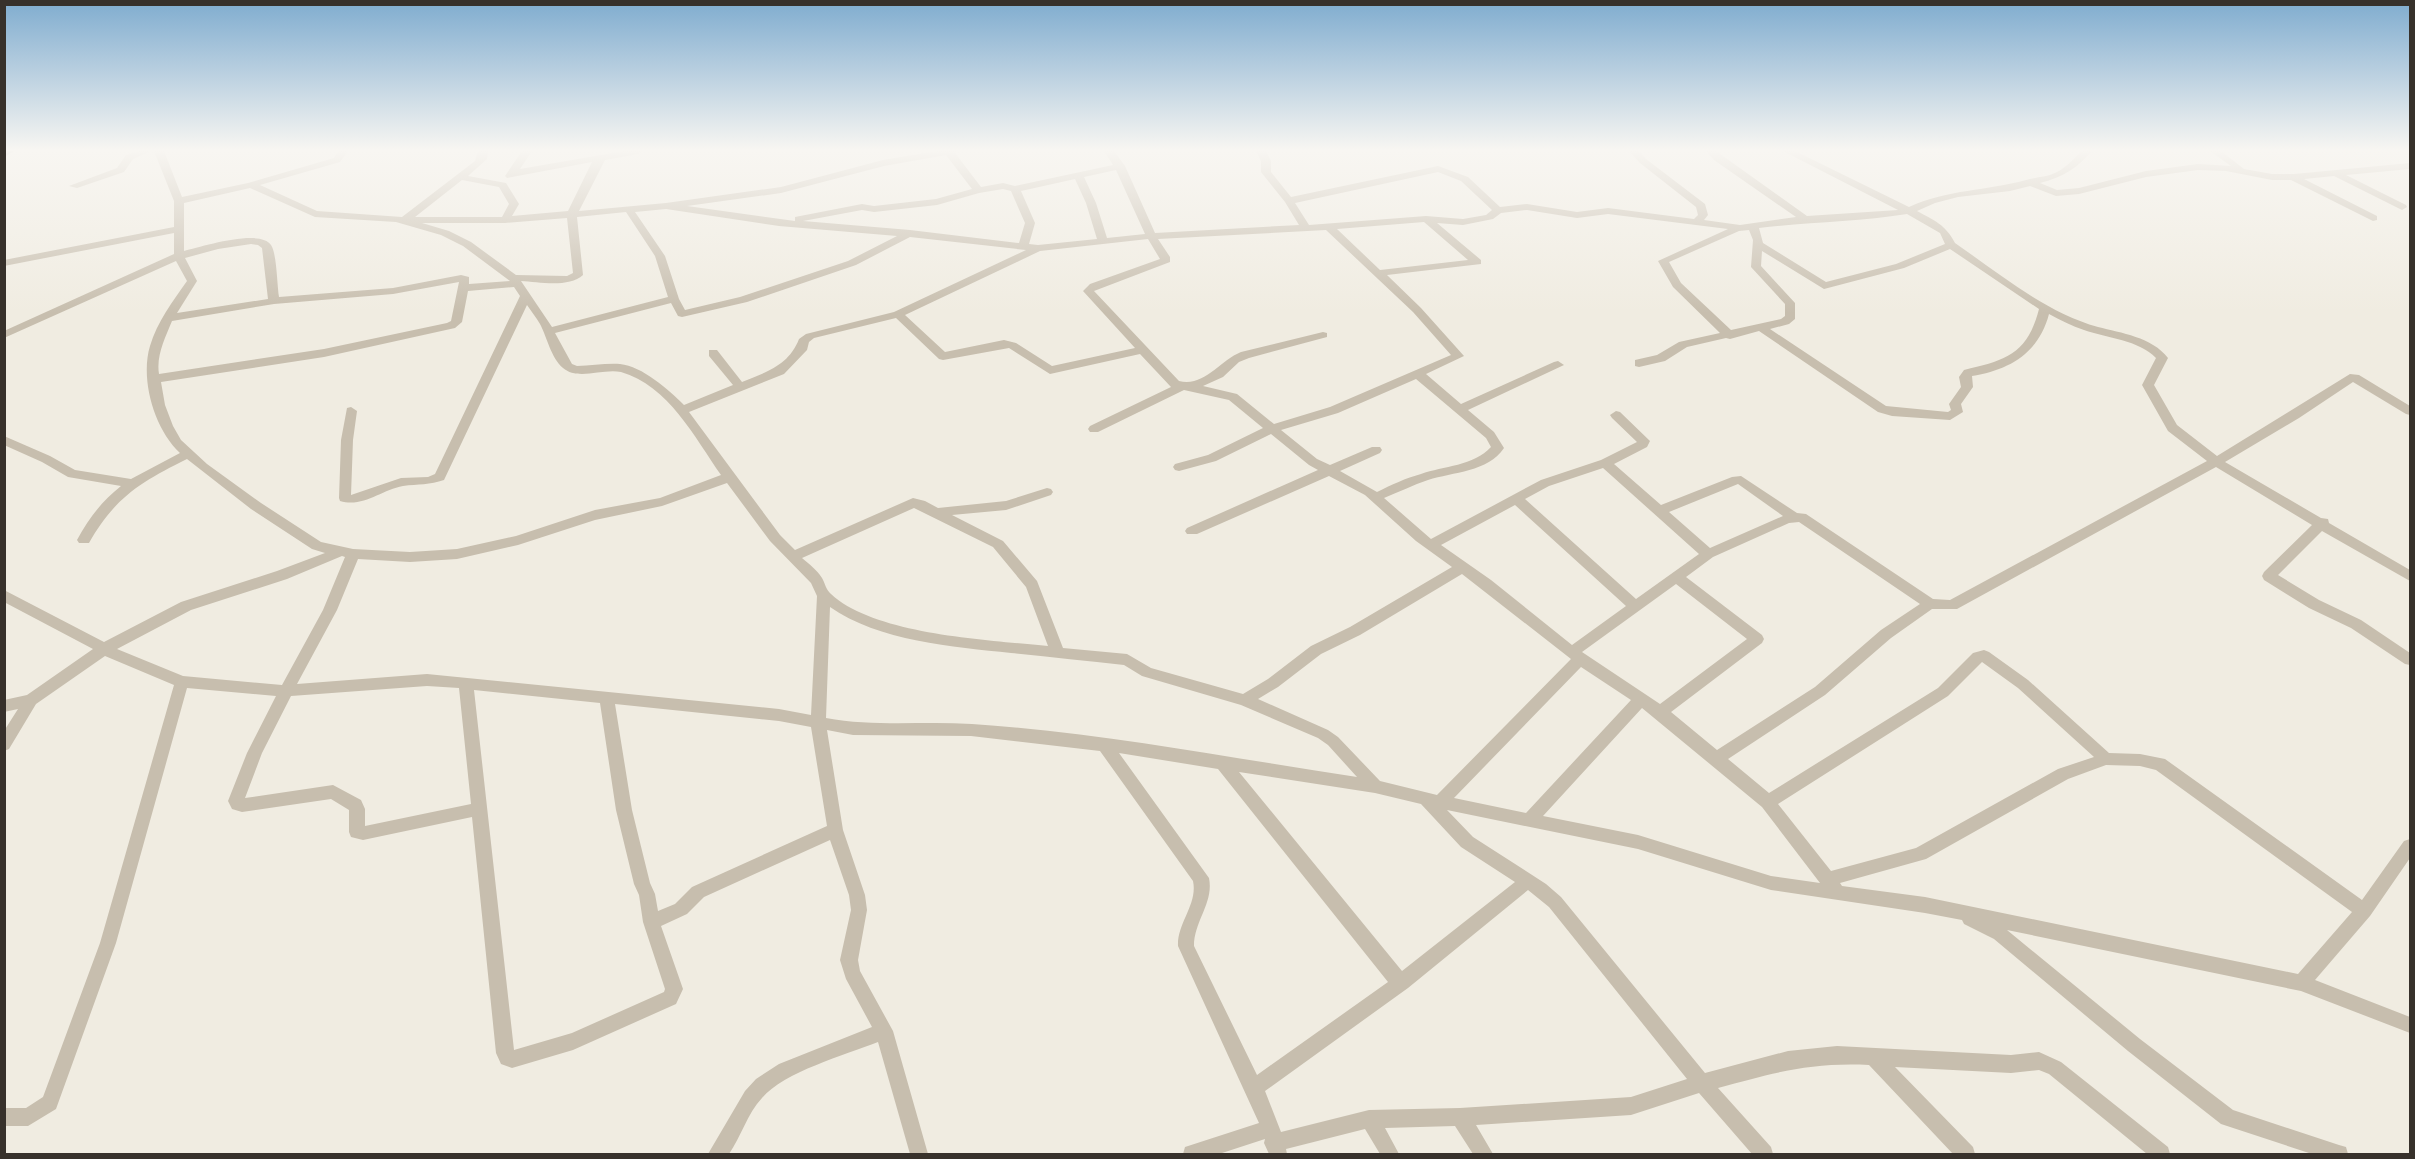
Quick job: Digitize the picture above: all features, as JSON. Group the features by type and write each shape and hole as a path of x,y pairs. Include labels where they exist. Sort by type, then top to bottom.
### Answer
{"street":[{"path":"179,205 177,229 179,256 192,281 168,318 156,345 152,367 153,379 167,426 188,454 299,537 317,546 347,553 436,556 484,549 595,515 662,501 729,477"},
{"path":"295,205 315,214 403,221 505,220 673,205"},
{"path":"403,221 424,205"},
{"path":"505,220 513,205"},
{"path":"465,288 515,281 568,279 578,275 572,214 576,205"},
{"path":"779,222 861,207 874,209 909,205"},
{"path":"1022,205 1030,223 1023,246"},
{"path":"1092,205 1103,241"},
{"path":"1139,205 1151,237 1165,257 1163,262 1094,286 1088,291 1175,384 1233,397 1313,462 1376,497 1430,545 1463,567 1576,656 1660,712 1768,802 1838,893"},
{"path":"1291,205 1305,228"},
{"path":"1493,205 1498,210"},
{"path":"1696,223 1703,215 1699,205"},
{"path":"1785,205 1805,219"},
{"path":"1897,205 1936,225 1944,231 1951,245 2045,308 2085,326 2146,346 2160,354 2162,358 2148,386 2172,428 2216,462 2323,522 2410,576"},
{"path":"1730,336 1677,285 1663,261 1740,228 1805,219 1884,215 1909,211 1922,205"},
{"path":"2348,205 2373,218"},
{"path":"2398,205 2402,207"},
{"path":"666,206 779,222 910,233 1038,248 1151,237 1426,219 1463,222 1489,218 1498,210 1527,207 1576,215 1608,211 1740,228"},
{"path":"628,208 660,256 679,312 687,314 729,301 739,301 852,263 910,233"},
{"path":"1380,273 1477,262 1426,219"},
{"path":"403,221 445,233 467,244 515,281 549,331 562,360 568,366 576,370 621,368 632,372 666,394 682,410 729,477 792,557 816,580 824,596 844,610 884,627 960,642 1127,660 1147,672 1245,700 1323,734 1333,741 1375,786"},
{"path":"1639,363 1661,358 1683,344 1762,328 1785,322 1791,317 1790,303 1756,267 1758,244 1753,226"},
{"path":"1179,467 1212,458 1271,429 1334,410 1458,356 1380,273 1329,227"},
{"path":"4,263 177,229"},
{"path":"4,335 179,256 219,246 261,242 267,247 274,302"},
{"path":"1758,244 1824,286 1900,266 1951,245"},
{"path":"682,410 780,371 803,347 803,341 810,336 898,314 992,272 1038,248"},
{"path":"153,379 324,353 452,326 456,322 465,288 465,279 393,291 339,294 168,318"},
{"path":"351,411 347,440 345,498 352,500 401,482 429,481 440,477 525,296"},
{"path":"549,331 674,299"},
{"path":"1762,328 1882,408 1892,412 1950,416 1957,412 1955,404 1967,387 1965,377 1968,373 1991,370 2018,357 2040,329 2045,308"},
{"path":"898,314 943,356 1004,344 1012,345 1050,370 1142,350"},
{"path":"1094,429 1220,374 1235,359 1323,335"},
{"path":"713,352 741,388"},
{"path":"1461,409 1558,364"},
{"path":"1376,497 1425,477 1479,461 1496,452 1498,448 1490,435 1418,374"},
{"path":"1432,800 1576,656 1635,606 1708,554 1794,517 1801,517 1930,604 1952,605 2216,462 2295,416 2350,378 2355,378 2410,411"},
{"path":"1430,545 1545,483 1605,463 1643,444 1644,441 1616,415"},
{"path":"4,440 72,474 131,483"},
{"path":"1192,531 1376,450"},
{"path":"84,540 91,524 110,501 131,483 188,454"},
{"path":"1605,463 1708,554"},
{"path":"1660,511 1741,480 1794,517"},
{"path":"936,513 1006,505 1047,492"},
{"path":"1516,498 1635,606"},
{"path":"792,557 913,503 920,504 998,544 1032,585 1058,654"},
{"path":"2323,522 2269,576 2314,604 2356,624 2410,660"},
{"path":"4,706 31,700 104,649 186,606 347,553"},
{"path":"347,553 327,617 285,691 242,781 236,801 238,804 333,792 355,805 357,832 363,833 479,809"},
{"path":"1245,700 1273,683 1316,650 1355,632 1463,567"},
{"path":"1660,712 1757,639 1676,577"},
{"path":"4,595 104,649 182,682 285,691 427,680 779,715 853,729 971,730 1104,744 1222,762 1375,786 1432,800 1638,842 1771,883 1955,911 2301,983 2410,1026"},
{"path":"824,596 818,722 836,830 860,910 849,960 852,973 884,1031 919,1155"},
{"path":"1716,759 1820,691 1886,634 1930,604"},
{"path":"1768,802 1943,692 1978,657 1984,656 2023,684 2106,759"},
{"path":"4,1117 28,1117 50,1103 108,943 182,682"},
{"path":"466,683 507,1058 512,1059 573,1041 670,998 674,989 651,922 647,894 642,884 624,810 607,699"},
{"path":"1529,820 1641,699"},
{"path":"4,745 31,700"},
{"path":"1104,744 1201,878 1204,886 1203,893 1184,937 1186,946 1254,1088 1274,1142"},
{"path":"1828,879 1920,854 2063,774 2106,759 2140,760 2160,764 2364,911"},
{"path":"1222,762 1390,972 1402,982"},
{"path":"1432,800 1459,836 1528,881 1555,902 1702,1083 1764,1155"},
{"path":"651,922 681,909 698,892 836,830"},
{"path":"2301,983 2364,911 2410,846"},
{"path":"1254,1088 1402,982 1528,881"},
{"path":"1955,911 2000,934 2134,1046 2228,1116 2339,1155"},
{"path":"717,1155 728,1141 752,1095 769,1079 784,1070 884,1031"},
{"path":"1191,1155 1274,1142 1369,1119 1460,1117 1631,1106 1702,1083 1788,1060 1837,1055 2011,1064 2039,1061 2055,1068 2161,1155"},
{"path":"1872,1056 1966,1155"},
{"path":"1460,1117 1484,1155"},
{"path":"1369,1119 1390,1155"}]}
